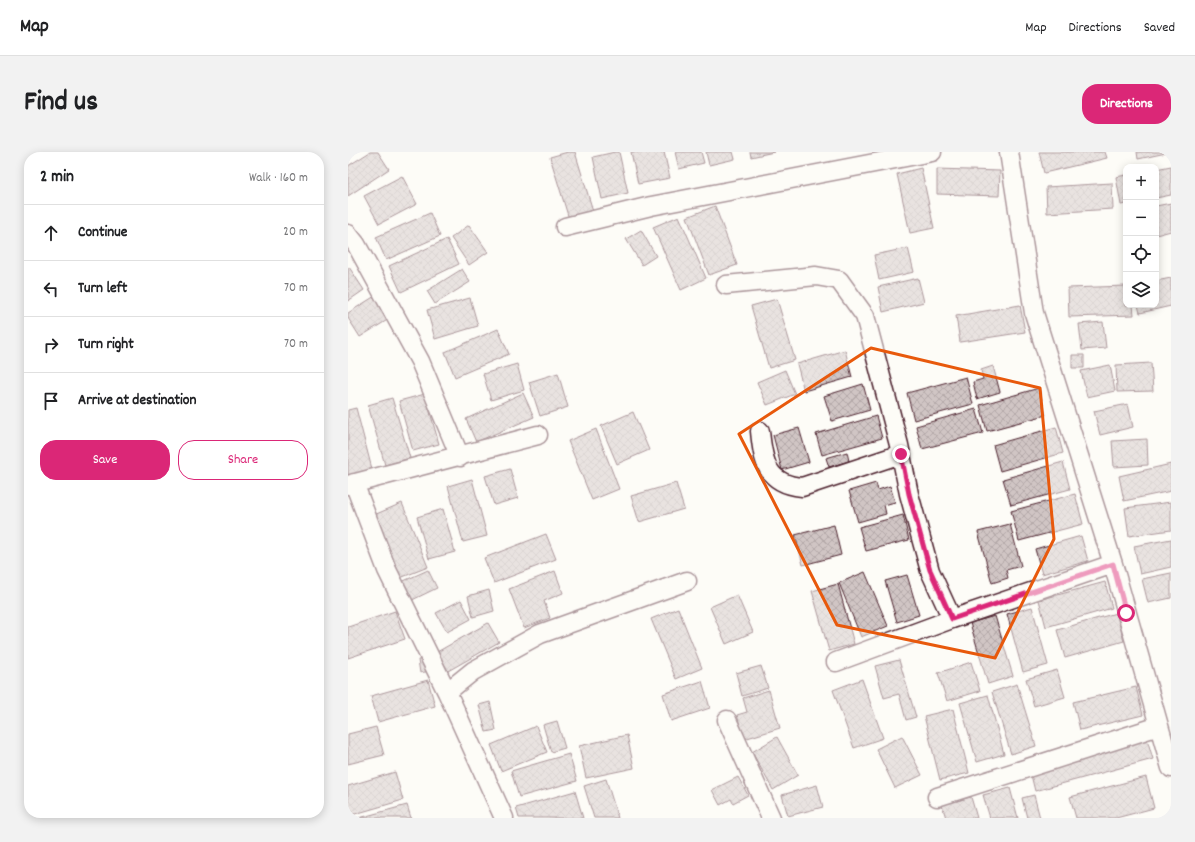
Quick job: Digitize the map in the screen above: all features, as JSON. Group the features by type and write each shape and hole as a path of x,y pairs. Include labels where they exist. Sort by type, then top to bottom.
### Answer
{"street":[{"path":"564,227 651,206 932,152"},
{"path":"1008,152 1034,313 1113,564 1171,768"},
{"path":"348,234 356,244 420,361 460,457"},
{"path":"726,285 816,276 839,280 865,316 901,454 909,494 930,570 952,619"},
{"path":"760,431 769,473 789,486 802,487 901,454"},
{"path":"504,818 447,692 387,570 351,484 460,457 538,435"},
{"path":"836,662 952,619 1113,564"},
{"path":"447,692 473,671 540,634 687,581"},
{"path":"727,720 771,818"},
{"path":"937,797 1159,726"}],"highlighted area":[{"path":"871,348 1040,388 1054,539 995,658 837,625 739,434"}],"building":[{"path":"370,152 378,152 389,169 348,196 348,166"},
{"path":"568,152 575,152 593,211 569,219 550,157"},
{"path":"619,152 628,193 602,199 593,157"},
{"path":"631,152 664,152 670,178 638,184"},
{"path":"675,152 701,152 704,163 679,169"},
{"path":"706,152 733,152 735,159 709,165"},
{"path":"750,152 774,152 751,157"},
{"path":"1039,152 1105,152 1107,158 1044,173"},
{"path":"1137,152 1171,152 1138,159"},
{"path":"1171,166 1171,195 1159,197 1159,168"},
{"path":"921,168 934,228 910,233 897,174"},
{"path":"937,169 1000,171 999,196 937,194"},
{"path":"402,176 417,204 379,224 364,196"},
{"path":"1123,176 1123,205 1121,205 1116,177"},
{"path":"1112,183 1113,209 1047,213 1046,187"},
{"path":"1171,203 1171,231 1159,234 1159,205"},
{"path":"715,206 737,265 709,275 687,217"},
{"path":"430,213 440,236 386,260 376,237"},
{"path":"679,216 706,278 681,290 653,227"},
{"path":"469,225 488,252 469,265 451,238"},
{"path":"641,230 656,256 642,265 626,239"},
{"path":"447,239 459,264 401,292 389,266"},
{"path":"908,248 914,272 879,280 874,255"},
{"path":"349,267 364,290 348,301 348,268"},
{"path":"462,269 470,282 435,304 427,291"},
{"path":"918,278 924,302 883,312 878,287"},
{"path":"1171,278 1171,306 1140,313 1139,308 1159,308 1159,280"},
{"path":"1123,286 1123,308 1133,308 1134,315 1069,317 1068,288"},
{"path":"375,296 389,319 360,337 348,318 348,313"},
{"path":"470,298 478,326 435,339 427,310"},
{"path":"777,299 795,360 769,368 751,306"},
{"path":"1020,305 1025,332 960,342 956,316"},
{"path":"1103,322 1106,348 1082,350 1079,324"},
{"path":"498,329 509,354 455,377 445,352"},
{"path":"845,350 852,377 804,391 797,364"},
{"path":"1072,355 1084,355 1084,368 1072,368"},
{"path":"1151,363 1153,391 1117,392 1116,365"},
{"path":"517,364 524,390 491,400 483,374"},
{"path":"1110,365 1115,391 1087,397 1081,371"},
{"path":"993,366 1000,392 977,399 973,382 983,379 981,370"},
{"path":"785,370 795,394 767,405 757,382"},
{"path":"558,373 568,407 540,416 529,382"},
{"path":"966,377 973,404 914,420 907,393"},
{"path":"863,384 870,410 832,421 824,396"},
{"path":"1039,388 1046,415 987,431 980,405"},
{"path":"523,393 534,417 476,442 466,419"},
{"path":"425,394 439,444 413,451 399,401"},
{"path":"392,398 410,458 385,465 368,405"},
{"path":"1128,404 1133,427 1100,435 1094,411"},
{"path":"356,408 372,469 348,476 348,410"},
{"path":"976,409 983,433 922,449 916,426"},
{"path":"633,412 649,450 617,464 601,426"},
{"path":"876,416 882,438 822,455 816,434"},
{"path":"1056,427 1063,453 1000,471 993,445"},
{"path":"799,428 809,462 782,470 773,435"},
{"path":"596,429 619,489 592,500 568,441"},
{"path":"1147,439 1148,465 1114,467 1112,441"},
{"path":"847,452 849,461 829,467 826,458"},
{"path":"1063,462 1070,489 1011,505 1003,479"},
{"path":"1171,464 1171,491 1124,501 1119,476"},
{"path":"510,469 518,498 494,505 485,476"},
{"path":"472,479 487,536 463,542 448,486"},
{"path":"676,483 684,509 639,522 631,496"},
{"path":"876,483 878,490 890,486 895,502 884,505 886,514 858,522 849,491"},
{"path":"1075,494 1083,524 1019,541 1011,511"},
{"path":"1171,502 1171,530 1129,536 1125,508"},
{"path":"402,503 428,567 400,578 374,515"},
{"path":"443,509 455,552 429,559 417,517"},
{"path":"903,515 909,540 866,551 859,527"},
{"path":"1010,524 1021,566 1006,570 1008,578 992,583 978,532"},
{"path":"834,525 841,555 803,565 795,535"},
{"path":"546,534 556,559 494,583 484,558"},
{"path":"1081,536 1088,561 1042,574 1035,549"},
{"path":"1171,539 1171,567 1140,574 1134,546"},
{"path":"428,570 437,588 406,603 397,584"},
{"path":"555,571 563,593 544,601 550,618 524,628 509,589"},
{"path":"865,572 888,626 861,637 839,583"},
{"path":"1171,573 1171,598 1148,603 1142,579"},
{"path":"907,575 919,615 897,622 885,581"},
{"path":"1105,582 1112,608 1046,627 1039,600"},
{"path":"838,584 854,644 829,651 812,591"},
{"path":"489,590 494,611 473,617 468,596"},
{"path":"737,595 753,632 726,644 710,607"},
{"path":"461,600 471,619 447,632 436,613"},
{"path":"1032,607 1048,665 1023,672 1007,614"},
{"path":"678,608 702,668 676,679 651,619"},
{"path":"395,611 405,639 348,658 348,627"},
{"path":"1116,613 1124,641 1065,658 1057,630"},
{"path":"995,616 1013,676 988,684 970,623"},
{"path":"488,623 499,642 448,671 437,652"},
{"path":"428,659 430,671 420,673 418,660"},
{"path":"899,660 916,717 906,720 899,694 884,698 875,666"},
{"path":"971,662 980,691 947,701 938,673"},
{"path":"761,666 768,688 742,696 736,673"},
{"path":"1057,670 1065,697 1034,706 1026,679"},
{"path":"862,679 883,738 854,748 833,690"},
{"path":"428,680 435,706 378,722 371,696"},
{"path":"702,681 710,708 671,721 663,694"},
{"path":"1017,684 1036,746 1011,754 992,692"},
{"path":"1136,687 1143,715 1080,730 1073,702"},
{"path":"769,690 780,728 744,739 737,715 747,712 743,698"},
{"path":"988,695 1004,754 977,762 960,703"},
{"path":"490,702 496,730 486,732 479,705"},
{"path":"953,709 969,773 940,780 924,716"},
{"path":"557,721 565,748 551,752 543,725"},
{"path":"536,726 547,752 501,771 491,745"},
{"path":"376,727 384,755 348,764 348,734"},
{"path":"627,735 634,768 586,778 579,746"},
{"path":"902,736 922,775 895,788 876,749"},
{"path":"777,737 798,775 773,790 752,752"},
{"path":"1147,739 1153,759 1035,791 1030,771"},
{"path":"569,754 577,781 519,797 511,771"},
{"path":"395,772 403,800 348,816 348,786"},
{"path":"738,777 748,795 733,803 731,799 720,805 712,790"},
{"path":"1146,777 1154,808 1116,818 1076,818 1070,797"},
{"path":"606,779 618,818 594,818 584,786"},
{"path":"817,785 823,807 788,816 782,795"},
{"path":"1010,788 1018,818 990,818 983,795"},
{"path":"575,791 583,818 519,818 516,808"},
{"path":"1034,795 1040,818 1027,818 1022,798"},
{"path":"971,797 977,818 946,818 942,805"},
{"path":"407,805 411,818 359,818"}],"route":[{"path":"901,454 909,494 930,570 952,619 1113,564 1126,613"}]}
